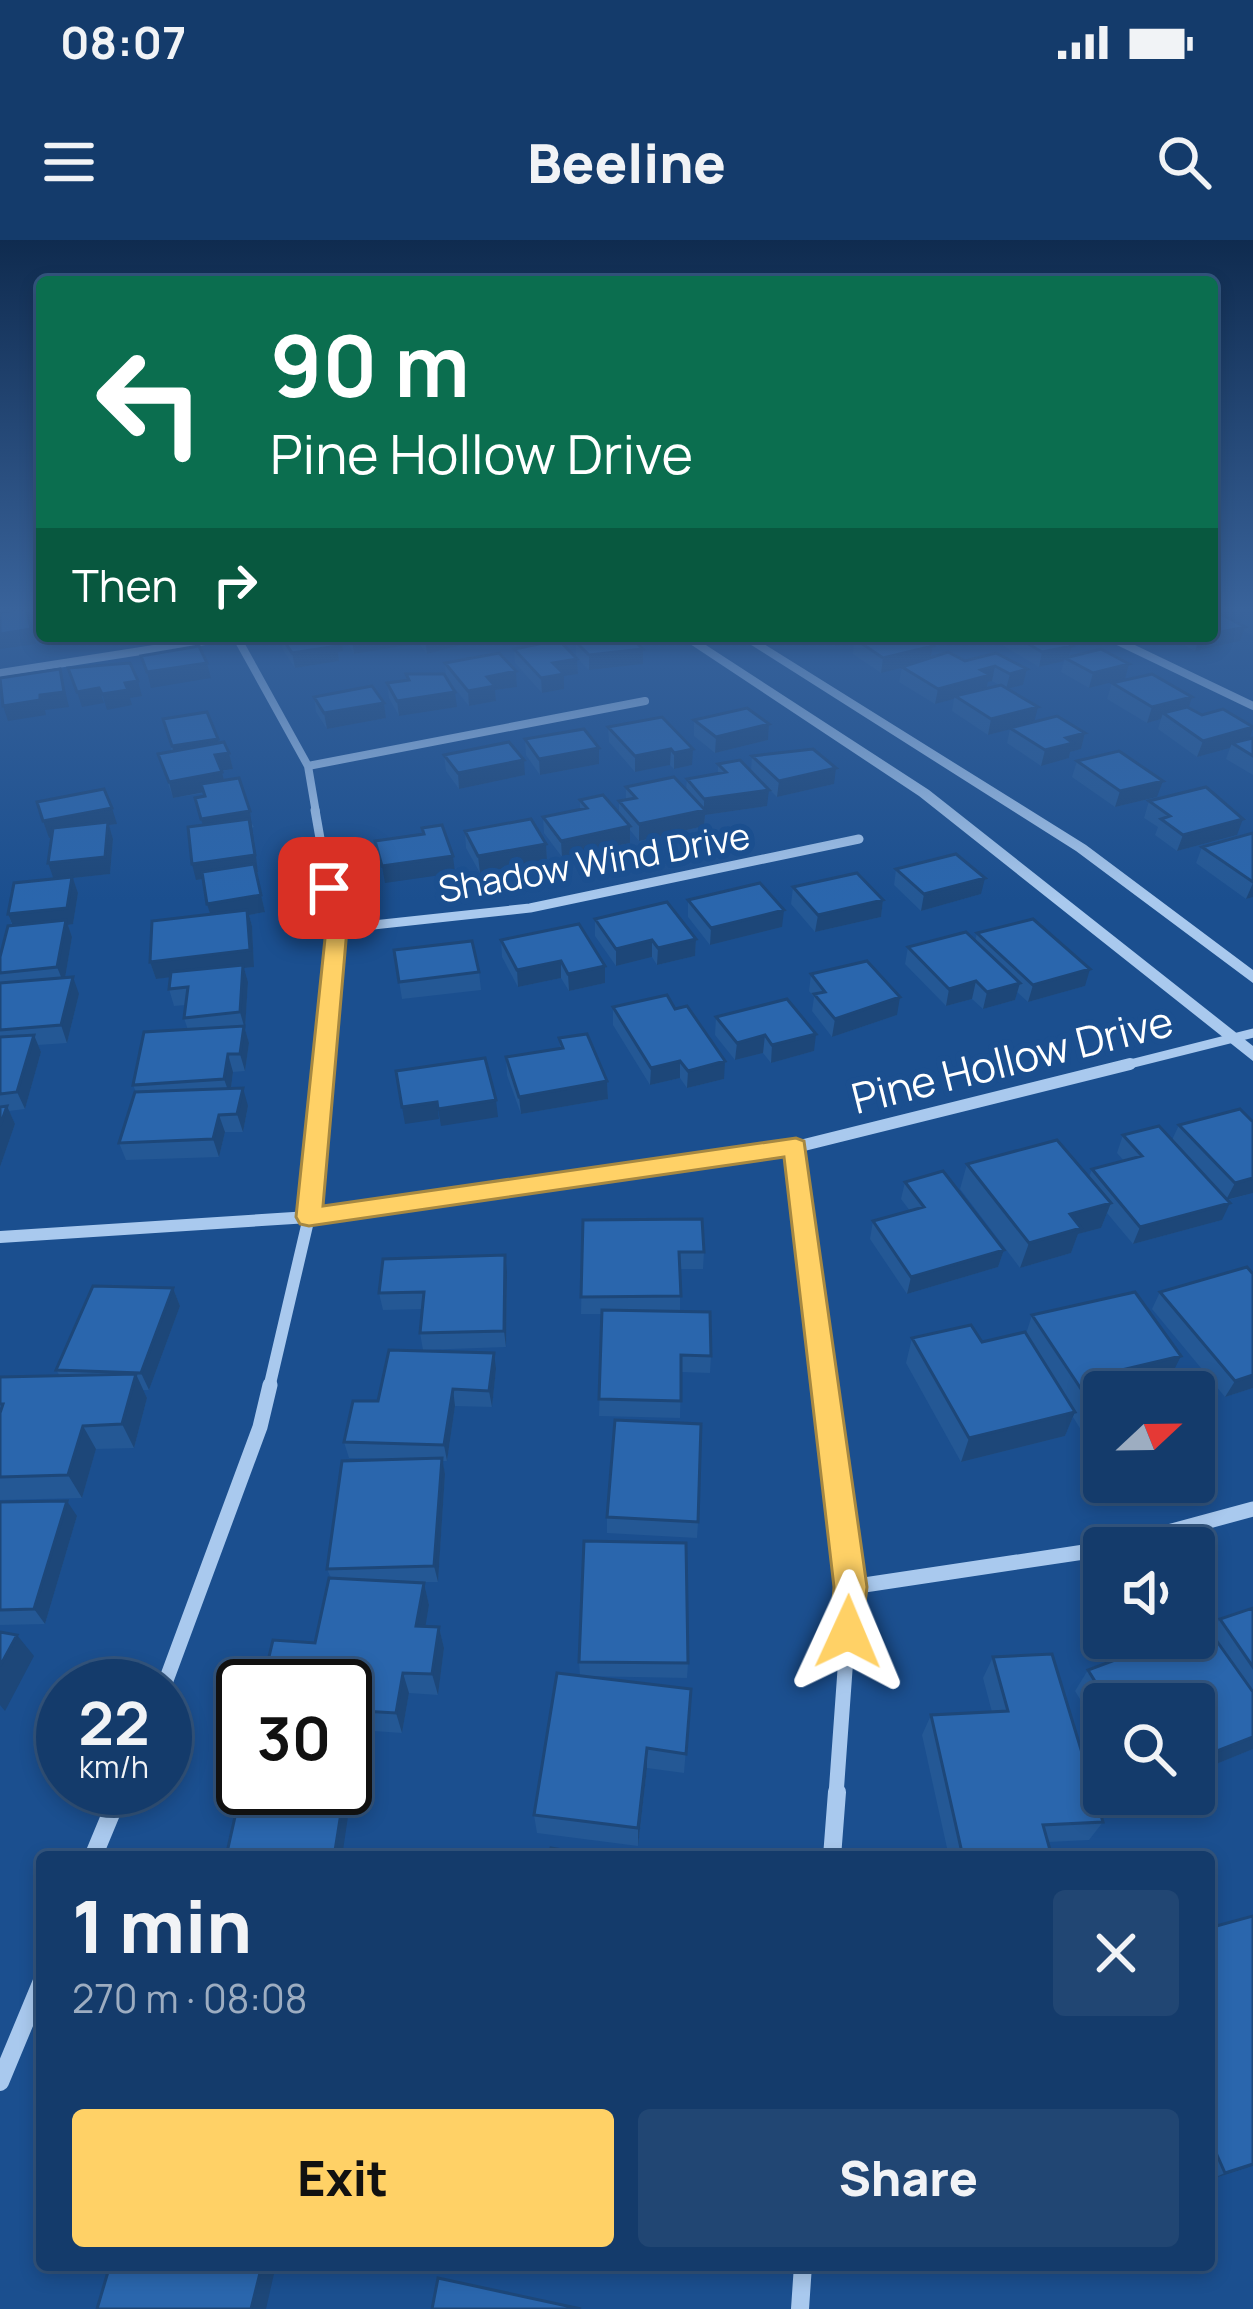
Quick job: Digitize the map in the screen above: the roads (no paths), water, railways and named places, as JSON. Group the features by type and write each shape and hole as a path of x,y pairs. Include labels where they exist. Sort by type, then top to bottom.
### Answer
{"street":[{"path":"174,1659 260,1427 309,1217 336,929 308,766 275,707"},
{"path":"308,766 616,707"},
{"path":"792,707 924,793 1253,1055"},
{"path":"854,707 1081,848 1253,978"},
{"path":"844,741 888,728"},
{"name":"Shadow Wind Drive","path":"336,929 530,908 860,839"},
{"name":"Pine Hollow Drive","path":"0,1237 309,1217 796,1147 1253,1033"},
{"path":"796,1147 851,1587 832,1851"},
{"path":"1185,1527 1253,1509"},
{"path":"851,1587 1083,1552"},
{"path":"96,1851 111,1815"},
{"path":"0,2082 36,1995"},
{"path":"800,2309 803,2271"}]}
